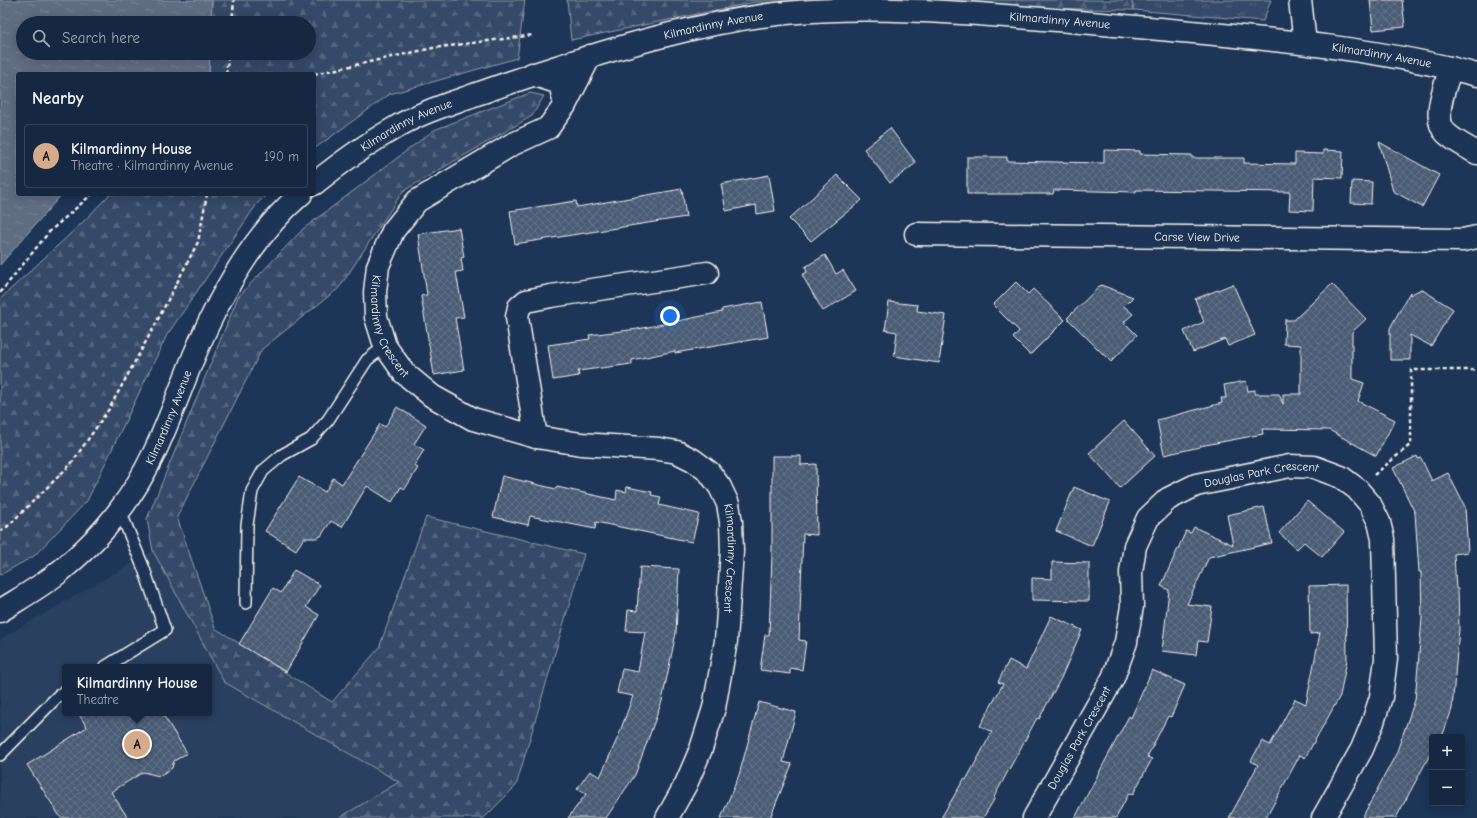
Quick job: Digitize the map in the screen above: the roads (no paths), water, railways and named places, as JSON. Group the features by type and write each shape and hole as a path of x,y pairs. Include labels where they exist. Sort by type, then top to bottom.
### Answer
{"street":[{"path":"1300,0 1305,43"},
{"name":"Kilmardinny Avenue","path":"316,182 342,162 395,128 437,108 532,74 665,35 729,22 786,13 844,10 906,10 1024,17 1305,43 1362,51 1451,68 1477,75"},
{"name":"Kilmardinny Crescent","path":"590,56 565,105 548,128 511,145 417,201 393,231 378,266 375,292 376,317 385,346 404,373 432,396 473,419 536,438 581,444 659,449 677,452 693,460 708,472 720,487 728,504 731,522 732,551 726,641 714,708 701,749 686,784 667,818"},
{"path":"1451,68 1438,116 1445,132 1477,153"},
{"path":"532,74 560,83 565,105"},
{"name":"Kilmardinny Avenue","path":"0,611 57,574 91,544 120,511 142,476 162,437 194,356 218,305 241,265 265,232 299,196"},
{"name":"Carse View Drive","path":"916,234 1463,240 1477,237"},
{"path":"536,438 517,317 519,306 526,301 551,296 706,274"},
{"name":"Douglas Park Crescent","path":"1034,818 1114,678 1126,642 1132,606 1131,572 1135,546 1148,518 1168,499 1196,485 1290,466 1314,467 1341,477 1357,489 1370,504 1379,522 1383,539 1386,660 1381,697 1362,749 1323,818"}],"lane":[{"path":"246,603 247,525 252,491 263,471 282,455 311,440 328,420 367,360 385,346"},
{"path":"110,664 165,630 144,569 120,511"},
{"path":"0,755 62,693"}],"water":[{"path":"0,0 212,0 211,16 16,16 16,60 210,60 209,72 16,72 16,196 60,196 0,265"}],"place":[{"name":"Kilmardinny House","path":"137,744"}]}
